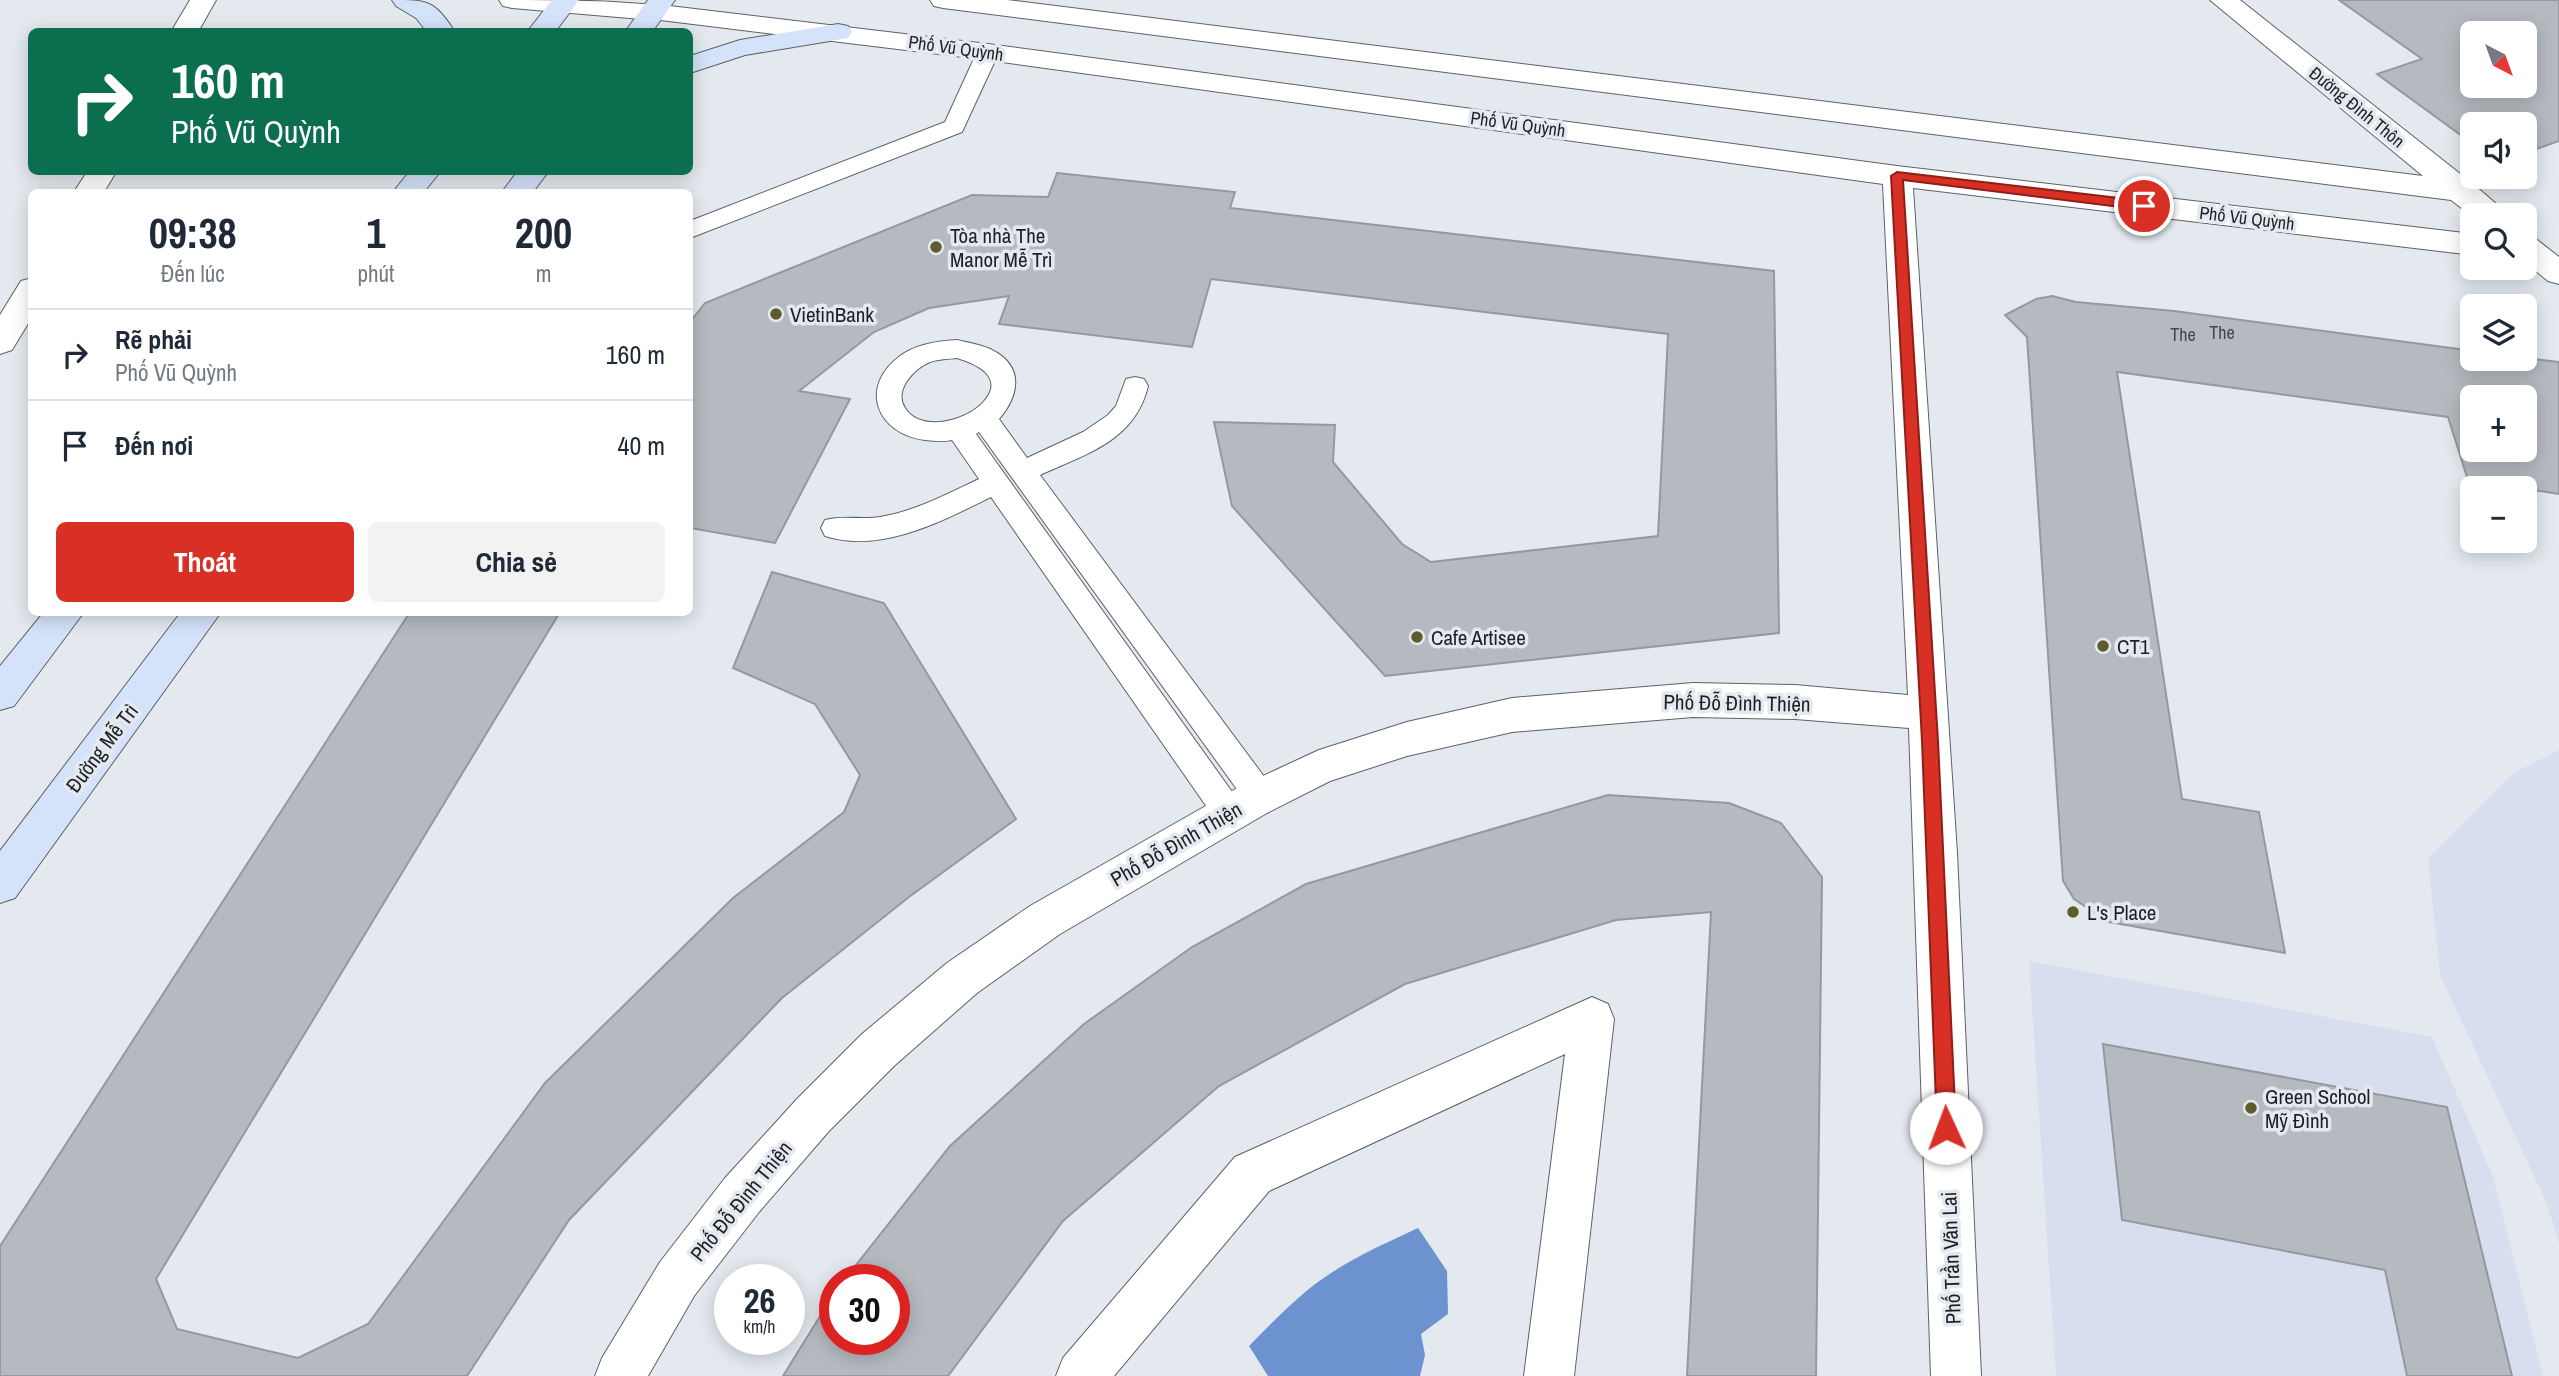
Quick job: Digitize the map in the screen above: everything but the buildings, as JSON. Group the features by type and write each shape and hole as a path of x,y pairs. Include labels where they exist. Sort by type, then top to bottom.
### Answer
{"main road":[{"path":"405,0 425,12 439,28"},
{"path":"543,28 565,2"},
{"path":"693,64 740,48 838,32"},
{"path":"411,189 422,175"},
{"path":"519,189 531,175"},
{"path":"0,694 63,616"},
{"name":"Đường Mễ Trì","path":"0,884 200,616"}],"street":[{"path":"186,28 202,0"},
{"name":"Phố Vũ Quỳnh","path":"512,0 565,2 651,14 838,32 1897,176 2460,244"},
{"path":"943,0 2462,191"},
{"name":"Đường Đình Thôn","path":"2223,0 2476,203"},
{"name":"Phố Trần Văn Lai","path":"1897,176 1929,713 1956,1376"},
{"path":"2537,257 2559,273"},
{"path":"0,342 28,296"},
{"name":"Phố Đỗ Đình Thiện","path":"620,1376 677,1279 742,1195 813,1115 878,1050 962,978 1045,920 1244,805 1319,767 1394,743 1513,715 1693,700 1795,702 1929,713"},
{"path":"1082,1376 1252,1174 1592,1019 1549,1376"}],"lane":[{"path":"693,229 954,127 988,52"},
{"path":"835,528 860,532 889,528 917,519 1009,478 1100,433 1118,421 1128,409 1135,386"},
{"path":"972,425 1244,805"}],"shaded area":[{"path":"2559,750 2559,1244 2547,1204 2440,975 2428,858 2512,774"},
{"name":"Green School Mỹ Đình","path":"2029,961 2432,1037 2494,1179 2543,1376 2056,1376"}],"water":[{"path":"1418,1228 1447,1271 1448,1314 1421,1334 1425,1355 1420,1376 1268,1376 1249,1346 1278,1317 1331,1273"}],"place":[{"name":"Tòa nhà The Manor Mễ Trì","path":"936,247"},
{"name":"VietinBank","path":"776,314"},
{"name":"Cafe Artisee","path":"1417,637"},
{"name":"CT1","path":"2103,646"},
{"name":"L's Place","path":"2073,912"},
{"name":"Green School Mỹ Đình","path":"2251,1108"}],"route":[{"path":"1946,1128 1936,853 1897,176 2144,206"}]}
